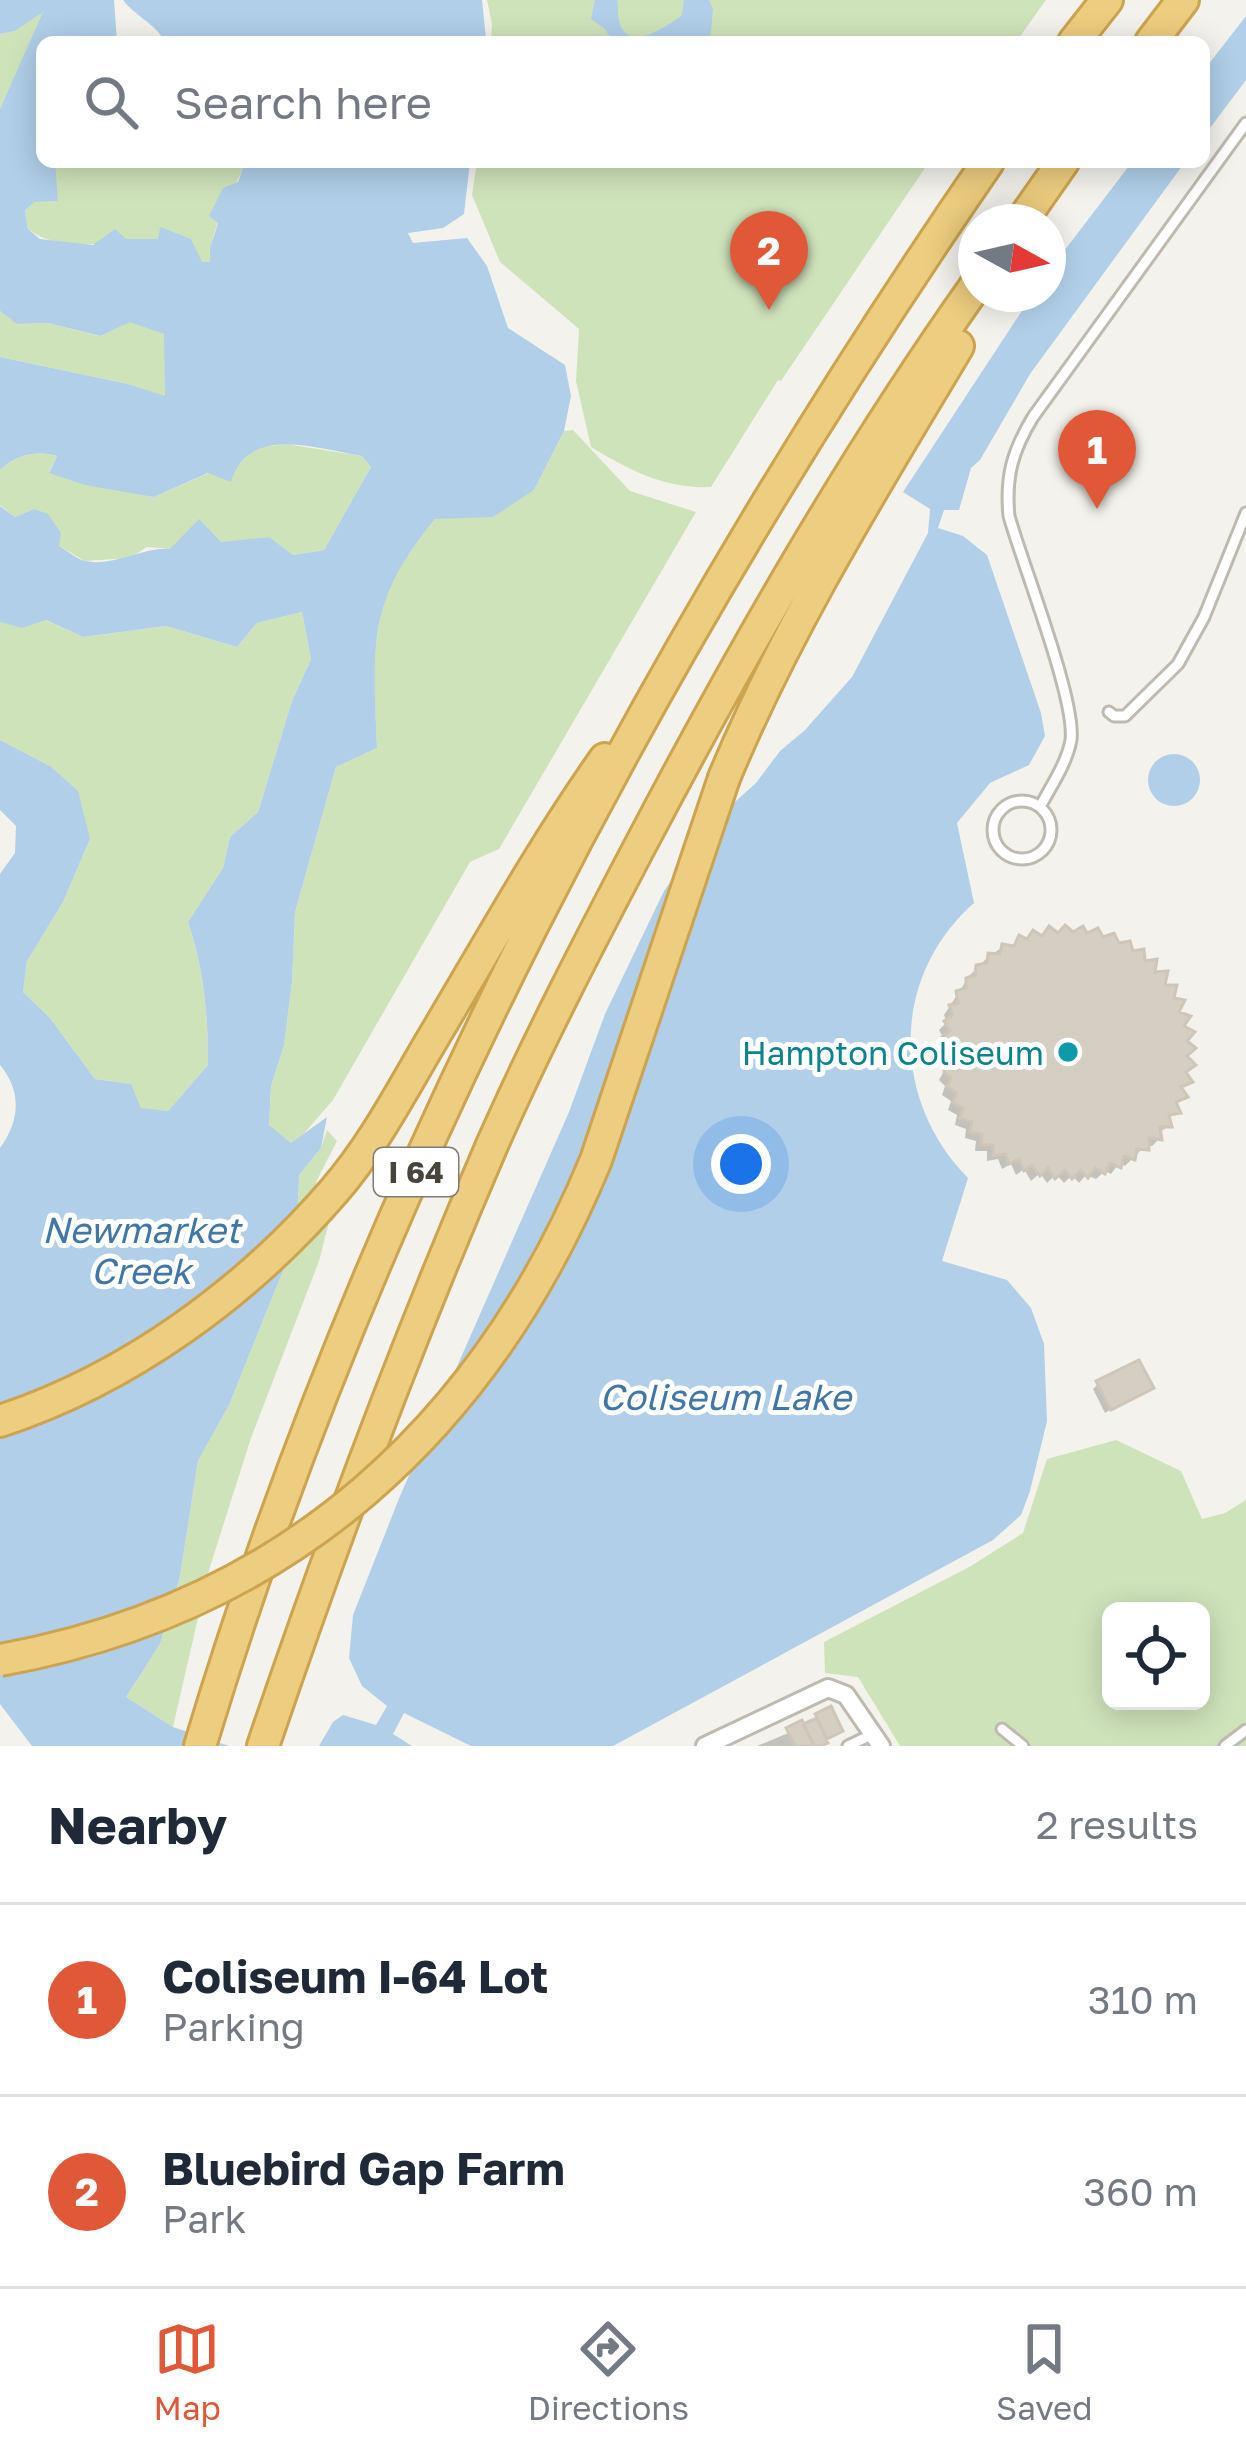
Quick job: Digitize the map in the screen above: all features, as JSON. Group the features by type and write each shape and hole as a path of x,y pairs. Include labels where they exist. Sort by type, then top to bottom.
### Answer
{"highway":[{"path":"1079,36 1107,0"},
{"path":"1156,36 1183,0"},
{"name":"I 64","path":"202,1741 292,1469 382,1246 523,949 692,636 845,379 984,168"},
{"path":"1034,204 1061,168"},
{"path":"1042,204 1062,168"},
{"name":"I 64","path":"266,1738 316,1591 423,1314 494,1141 549,1024 694,742 789,574 959,312"},
{"path":"0,1660 129,1627 243,1575 308,1535 420,1441 512,1327 571,1222 596,1160 724,778 770,673 978,312"},
{"path":"0,1421 109,1373 200,1316 336,1190 398,1096 563,819 692,636"}],"street":[{"path":"705,1746 828,1688 847,1695 877,1740"}],"lane":[{"path":"1040,807 1068,753 1072,733 1009,516 1010,463 1033,417 1246,123"},
{"path":"1109,712 1125,716 1178,664 1204,617 1246,513"},
{"path":"1012,802 1040,807 1050,822 1046,847 1032,858 1006,855 992,832 998,814 1012,802"},
{"path":"1002,1729 1023,1746"},
{"path":"1225,1746 1246,1730"},
{"path":"848,1746 877,1740"}],"green space":[{"path":"487,0 1046,0 1020,36 491,36"},
{"path":"45,9 0,109 0,34 15,31"},
{"path":"55,168 242,168 218,223 211,262 202,262 160,228 159,239 74,244 42,237 28,229 25,212"},
{"path":"476,168 925,168 778,380 711,487 678,485 648,476 591,447 576,381 579,329 500,262 472,195"},
{"path":"0,311 18,324 48,323 99,336 130,321 165,334 165,398 128,384 0,357"},
{"path":"573,430 630,491 696,512 499,849 470,862 333,1100 291,1143 269,1126 271,1086 284,1045 292,982 295,912 336,767 377,748 373,658 383,602 403,558 435,519 534,490 564,431"},
{"path":"286,444 362,456 371,467 324,550 293,555 268,537 171,549 147,547 130,558 85,561 59,546 34,509 15,517 0,505 0,470 27,455 57,456 49,472 154,497 209,473 235,468 255,448"},
{"path":"302,612 311,659 292,701 258,812 230,837 223,868 188,922 204,993 208,1065 168,1111 141,1109 130,1084 95,1079 50,1018 23,992 27,961 63,902 90,839 50,766 0,740 0,622 22,627 45,620 83,637 166,626 237,647 257,623"},
{"path":"327,1130 337,1141 316,1182 330,1218 319,1261 251,1438 209,1570 173,1727 126,1697 160,1644 180,1576 198,1461 229,1405 297,1236 299,1175 321,1148"},
{"path":"1116,1440 1181,1471 1202,1519 1225,1513 1246,1500 1246,1746 900,1746 858,1677 825,1673 824,1642 971,1566 1023,1533 1047,1459"}],"water":[{"name":"Newmarket Creek","path":"0,0 114,0 117,36 36,36 36,168 55,168 58,201 34,202 25,211 28,229 40,239 93,245 115,229 126,239 158,239 160,227 191,239 202,262 210,262 218,223 209,216 223,188 238,182 243,168 469,168 464,214 443,228 408,233 413,243 467,238 487,266 508,328 565,365 571,396 564,431 534,490 493,517 435,519 396,575 385,601 375,652 377,748 336,767 295,912 292,982 284,1045 271,1086 269,1125 291,1143 327,1117 321,1148 299,1175 297,1236 229,1405 198,1461 180,1576 160,1644 126,1697 173,1727 229,1746 32,1746 0,1704 0,1148 12,1127 16,1106 12,1085 0,1065 0,874 15,853 16,826 0,810 0,740 50,766 78,791 90,839 63,902 27,961 23,992 50,1018 95,1079 131,1084 141,1108 168,1111 208,1065 204,992 188,922 223,868 230,837 258,812 292,701 311,659 302,612 257,623 237,647 166,626 83,637 46,620 22,628 0,622 0,506 15,517 34,509 48,514 61,533 59,546 85,561 170,549 199,519 221,542 269,537 293,555 324,550 371,467 362,456 305,446 268,446 239,464 231,482 208,473 154,497 85,485 49,473 57,456 49,454 19,457 0,470 0,357 165,396 164,334 130,322 100,336 48,323 17,324 0,311 0,109 43,12 15,31 0,34"},
{"path":"123,0 482,0 485,36 160,36"},
{"path":"595,0 617,0 618,18 630,36 609,36 591,19"},
{"path":"684,0 709,0 713,9 711,36 642,36 682,15"},
{"path":"1246,16 1246,80 1210,128 1210,62"},
{"name":"Coliseum Lake","path":"1127,168 1181,168 1030,374 971,468 959,510 944,510 938,528 963,536 987,555 1045,736 1029,765 990,783 957,823 974,903 946,933 927,966 915,1002 911,1039 914,1076 925,1113 943,1147 968,1178 942,1261 1007,1280 1031,1308 1044,1344 1047,1421 1021,1515 993,1540 613,1746 471,1746 404,1713 393,1734 412,1746 319,1746 333,1722 343,1715 376,1725 387,1706 362,1686 349,1658 353,1615 400,1496 569,1112 605,1014 664,891 717,818 756,783 780,751 852,677 928,533 930,509 903,492 1021,312 1066,312 1066,248"},
{"path":"1174,754 1192,762 1200,780 1192,798 1174,806 1156,798 1148,780 1156,762"}],"building":[{"name":"Hampton Coliseum","path":"1065,925 1073,932 1083,926 1087,933 1098,928 1103,937 1114,933 1119,943 1130,941 1133,951 1144,949 1145,961 1157,959 1155,972 1168,971 1165,985 1177,985 1174,998 1185,1000 1179,1012 1191,1016 1184,1026 1195,1032 1187,1041 1196,1048 1187,1056 1196,1065 1186,1072 1193,1082 1181,1087 1188,1097 1176,1102 1181,1113 1169,1115 1172,1127 1160,1127 1162,1140 1149,1138 1149,1150 1137,1149 1135,1160 1124,1156 1121,1168 1110,1163 1105,1174 1095,1168 1088,1178 1081,1170 1072,1179 1065,1170 1055,1179 1048,1168 1040,1176 1032,1165 1024,1171 1019,1159 1009,1164 1005,1154 993,1156 993,1145 981,1145 982,1134 970,1132 972,1122 960,1118 963,1108 953,1103 956,1093 947,1087 951,1078 944,1072 949,1063 941,1055 948,1047 942,1037 950,1031 944,1021 953,1015 949,1005 958,1003 956,991 966,988 966,978 975,975 976,965 987,963 988,953 1000,954 1002,944 1014,946 1019,935 1027,939 1033,930 1042,936 1049,926 1058,933"},
{"path":"1139,1360 1154,1388 1111,1410 1096,1381"},
{"path":"831,1706 843,1731 827,1739 815,1714"},
{"path":"817,1718 828,1743 821,1746 814,1746 803,1724"},
{"path":"802,1720 813,1746 795,1746 786,1728"}],"place":[{"name":"Bluebird Gap Farm","path":"769,310"},
{"name":"Coliseum I-64 Lot","path":"1097,509"},
{"name":"Hampton Coliseum","path":"1068,1052"}]}
